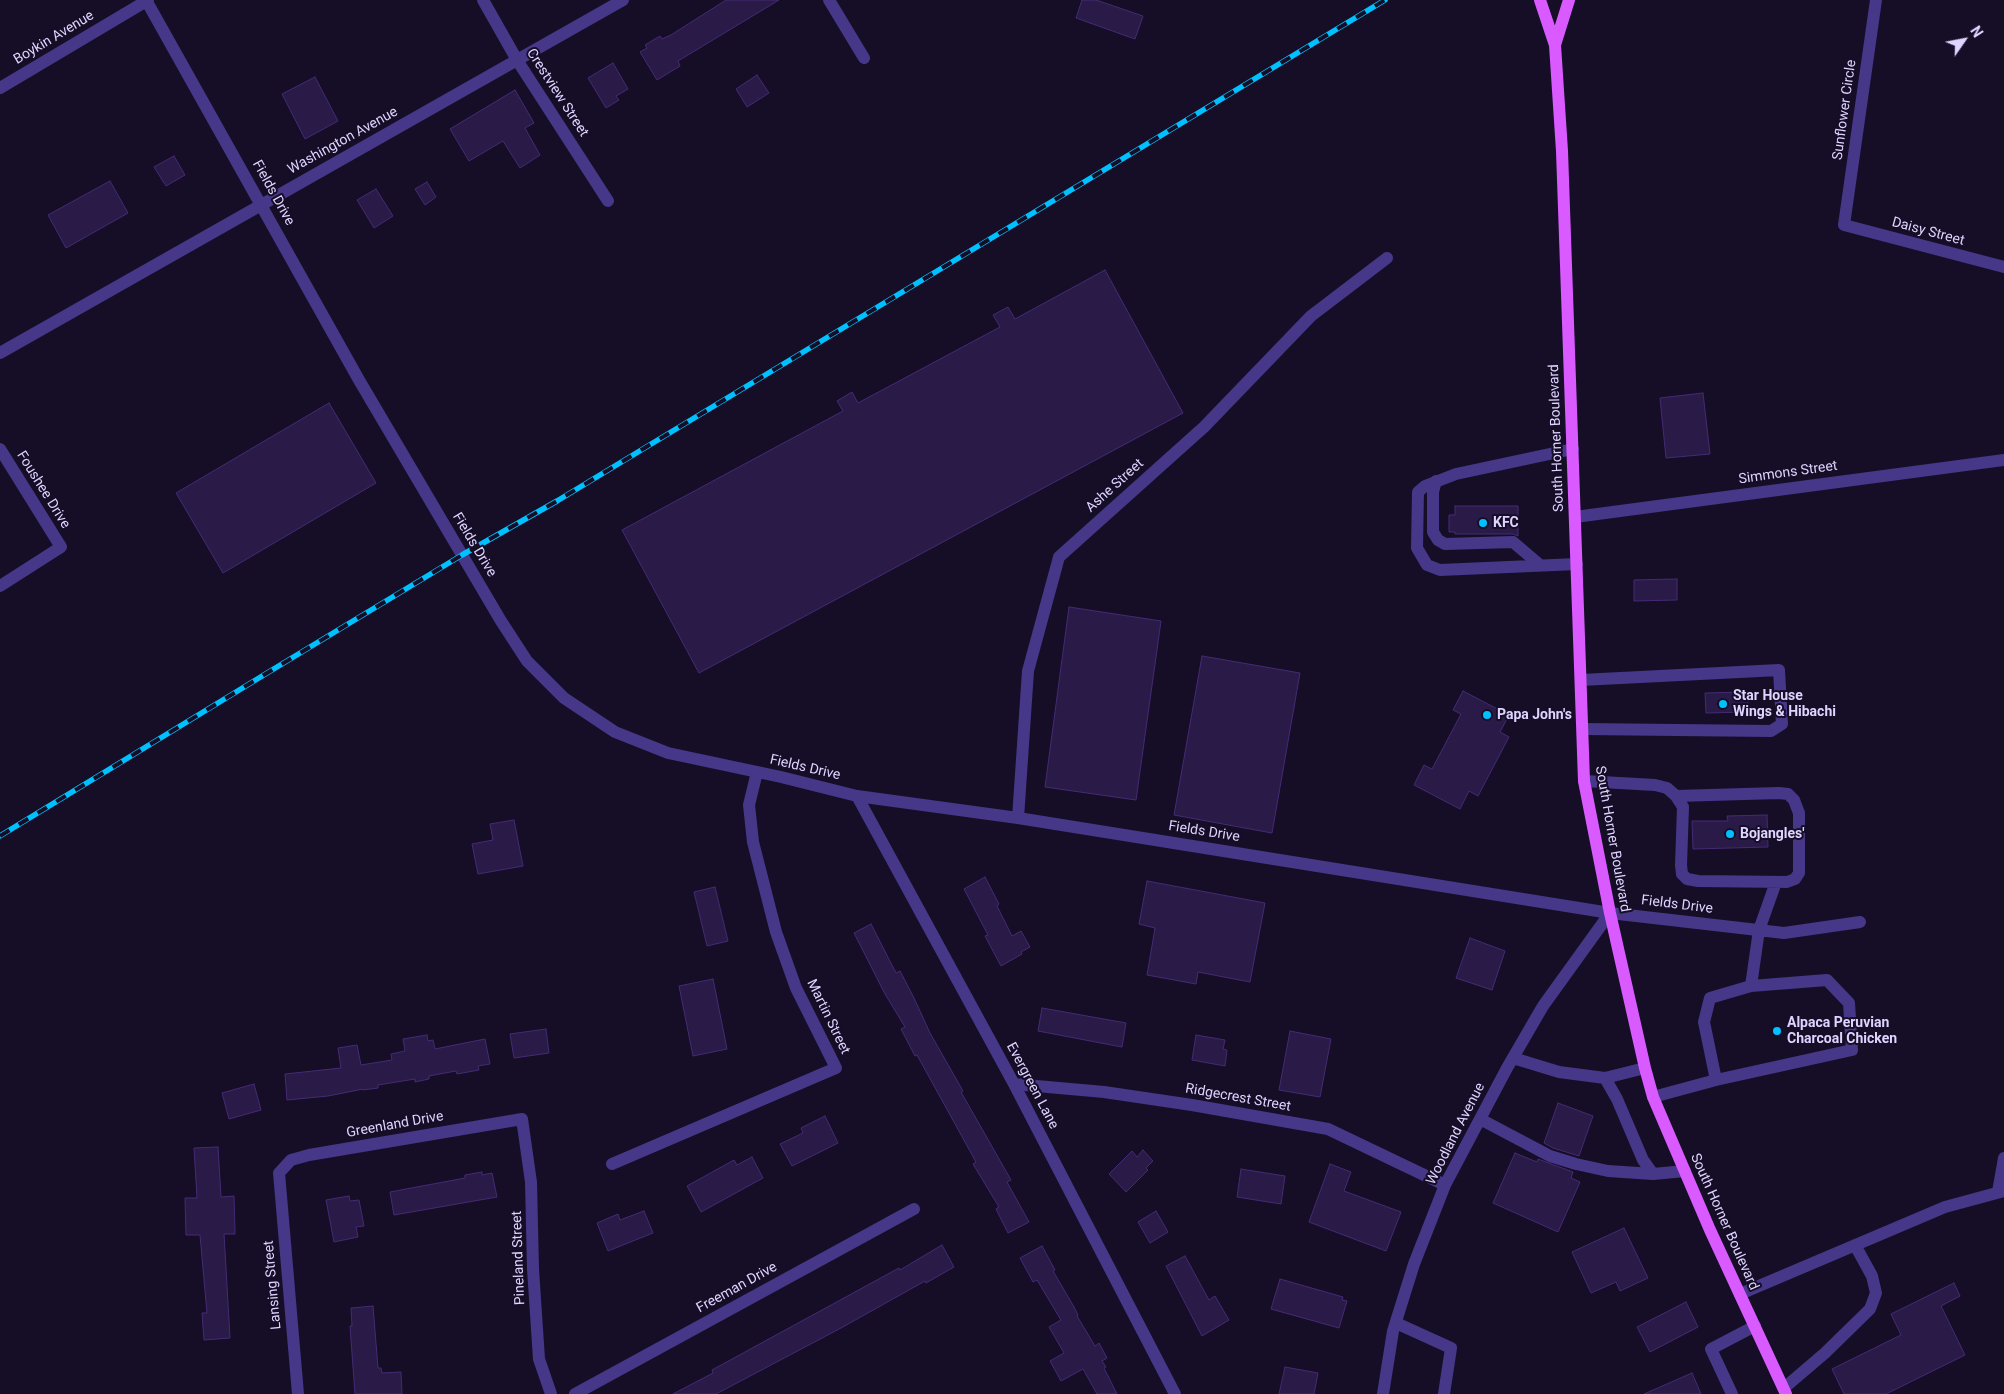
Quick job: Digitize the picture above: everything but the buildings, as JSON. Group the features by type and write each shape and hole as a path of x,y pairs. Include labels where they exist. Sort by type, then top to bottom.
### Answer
{"main road":[{"name":"South Horner Boulevard","path":"1540,0 1555,45 1562,151 1584,781 1610,913 1653,1097 1785,1391"},
{"name":"South Horner Boulevard","path":"1555,45 1569,0"}],"street":[{"name":"Boykin Avenue","path":"0,88 147,0"},
{"name":"Fields Drive","path":"147,0 359,380 527,661 564,698 615,732 668,753 856,796 1018,818 1610,913 1784,932 1860,922"},
{"name":"Crestview Street","path":"483,0 517,60 608,201"},
{"name":"Washington Avenue","path":"0,353 623,0"},
{"path":"829,0 864,58"},
{"name":"Sunflower Circle","path":"1844,225 1876,0"},
{"name":"Daisy Street","path":"1844,225 2004,267"},
{"name":"Ashe Street","path":"1018,818 1028,672 1058,557 1204,428 1311,316 1388,258"},
{"path":"1573,449 1456,474 1425,486 1418,492 1417,548 1427,564 1440,570 1577,564"},
{"name":"Foushee Drive","path":"0,450 61,547 0,586"},
{"name":"Simmons Street","path":"1576,517 2004,460"},
{"path":"1436,481 1433,492 1434,532 1438,540 1445,544 1513,542 1540,566"},
{"path":"1581,680 1779,670 1782,724 1771,732 1583,729"},
{"name":"Martin Street","path":"612,1164 836,1068 796,988 776,932 753,842 749,805 757,772"},
{"path":"1584,781 1655,785 1667,788 1676,796 1683,806 1682,874 1687,879 1698,881 1787,882 1794,879 1799,872 1799,813 1794,800 1788,794 1676,796"},
{"name":"Evergreen Lane","path":"856,796 1014,1084 1175,1394"},
{"path":"1751,986 1758,930 1776,882"},
{"name":"Woodland Avenue","path":"1383,1394 1396,1323 1414,1264 1445,1185 1543,1006 1610,913"},
{"path":"1653,1097 1716,1080 1852,1050 1849,1003 1827,980 1751,986 1710,998 1704,1022 1716,1080"},
{"path":"1513,1058 1559,1072 1605,1078 1645,1068"},
{"path":"1605,1078 1617,1099 1643,1160 1653,1174"},
{"name":"Ridgecrest Street","path":"1014,1084 1104,1092 1192,1104 1328,1129 1445,1185"},
{"name":"Greenland Drive","path":"279,1173 291,1160 309,1155 522,1119"},
{"name":"Pineland Street","path":"522,1119 531,1182 533,1269 539,1360 551,1394"},
{"path":"1480,1119 1558,1159 1608,1171 1653,1174 1685,1171"},
{"path":"1740,1294 1945,1207 2001,1192 2004,1158"},
{"name":"Lansing Street","path":"279,1173 298,1394"},
{"name":"Freeman Drive","path":"575,1394 914,1209"},
{"path":"1785,1391 1870,1310 1876,1294 1872,1276 1855,1245"},
{"path":"1396,1323 1451,1348 1444,1394"},
{"path":"1732,1394 1711,1349 1755,1326"}],"railway":[{"path":"0,836 462,555 557,501 1385,0"}],"place":[{"name":"KFC","path":"1483,523"},
{"name":"Star House Wings & Hibachi","path":"1723,704"},
{"name":"Papa John's","path":"1487,715"},
{"name":"Bojangles'","path":"1730,834"},
{"name":"Alpaca Peruvian Charcoal Chicken","path":"1777,1031"}]}
